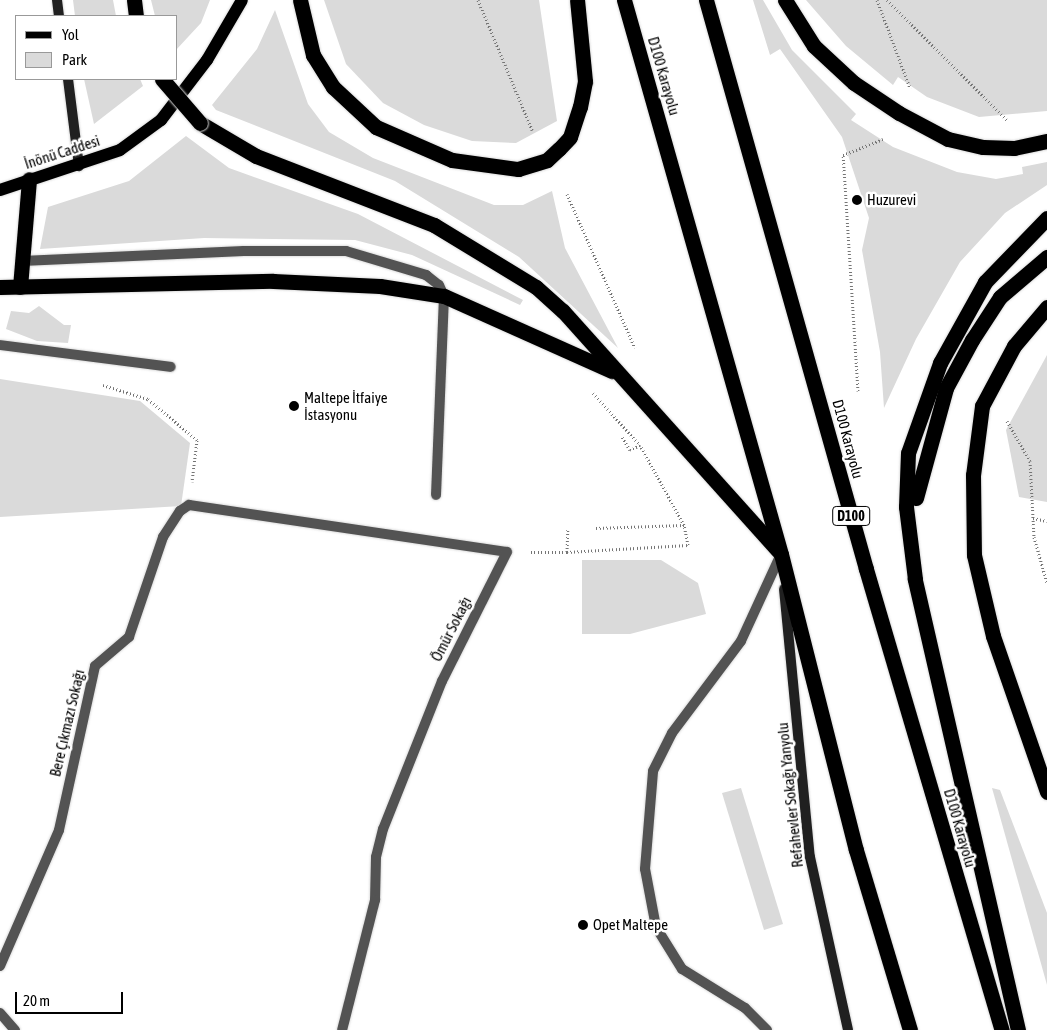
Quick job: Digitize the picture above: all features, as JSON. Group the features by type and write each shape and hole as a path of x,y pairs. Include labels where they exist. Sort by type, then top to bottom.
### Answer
{"highway":[{"path":"134,0 136,15"},
{"path":"300,0 313,54 333,87 376,127 452,160 518,169 547,160 570,137 580,107 585,80 577,0"},
{"name":"D100 Karayolu","path":"624,0 780,554 856,850 910,1030"},
{"name":"D100 Karayolu","path":"706,0 866,569 1002,1030"},
{"path":"785,0 814,46 854,82 915,122 948,139 983,147 1014,148 1047,141"},
{"path":"163,80 200,123 256,156 392,206 483,252 562,311 780,554"},
{"path":"20,287 29,179"},
{"path":"1018,1030 915,579 906,507 908,453 940,363 985,282 1047,218"},
{"path":"915,579 916,484 946,388 1000,297 1047,257"},
{"path":"0,287 75,282 273,281 380,286 444,296 616,373"},
{"path":"1047,307 1014,346 982,406 973,475 974,554 982,591 993,636 1047,792"}],"main road":[{"path":"57,0 59,15"},
{"name":"İnönü Caddesi","path":"0,190 29,179 79,166 120,150 161,120 207,60 242,0"},
{"path":"68,80 79,166"},
{"name":"Refahevler Sokağı Yanyolu","path":"780,554 810,857 848,1030"}],"street":[{"path":"22,261 244,251 346,251 426,275 439,285 444,296 436,495"},
{"path":"0,345 171,367"},
{"path":"189,505 507,552"},
{"name":"Bere Çıkmazı Sokağı","path":"0,966 59,830 95,666 130,637 164,537 172,519 189,505"},
{"name":"Ömür Sokağı","path":"342,1030 375,900 376,857 383,829 442,680 507,552"},
{"path":"767,1030 746,1008 682,969 656,927 645,868 653,771 676,727 741,641 780,554"},
{"path":"0,1013 16,1030"}],"path":[{"path":"478,0 532,130"},
{"path":"877,0 911,90"},
{"path":"887,0 1008,121"},
{"path":"858,390 843,155 883,139"},
{"path":"566,194 635,348"},
{"path":"94,383 148,399 197,440 189,505"},
{"path":"507,552 567,552 684,547 689,541 684,525 640,445 585,387"},
{"path":"1003,414 1030,461 1032,518 1047,584"},
{"path":"620,435 630,450 640,445"},
{"path":"1032,518 1047,521"},
{"path":"596,528 684,525"},
{"path":"567,552 568,528"}],"green space":[{"path":"73,0 113,0 116,15 75,15"},
{"path":"151,0 210,0 201,23 178,48 178,15 155,15"},
{"path":"324,0 539,0 557,121 516,143 472,141 424,125 383,103 346,64"},
{"path":"753,0 763,0 792,50 856,114 851,120 893,147 957,172 996,179 1023,174 1022,167 1047,162 1047,185 1005,213 960,262 916,339 884,408 880,352 862,250 869,218 842,137 780,49 770,55"},
{"path":"806,0 1047,0 1047,111 979,117 927,97 898,77 893,85 846,46"},
{"path":"275,10 308,104 329,132 373,158 494,205 523,205 552,191 565,248 618,348 519,257 395,181 216,110 212,105 257,49"},
{"path":"84,80 140,80 143,86 94,124"},
{"path":"186,136 229,168 358,214 523,300 520,305 412,255 355,240 204,238 40,249 48,207 129,181"},
{"path":"39,306 64,325 71,325 68,343 37,341 6,329 11,311 29,313"},
{"path":"1047,355 1047,502 1019,497 1006,430"},
{"path":"0,379 140,401 190,443 181,506 0,517"},
{"path":"582,560 661,560 698,583 706,614 630,634 582,634"},
{"path":"741,788 783,924 764,930 722,793"},
{"path":"992,788 1000,790 1047,913 1047,985"}],"place":[{"name":"Huzurevi","path":"857,200"},
{"name":"Maltepe İtfaiye İstasyonu","path":"294,406"},
{"name":"Opet Maltepe","path":"583,925"}]}
